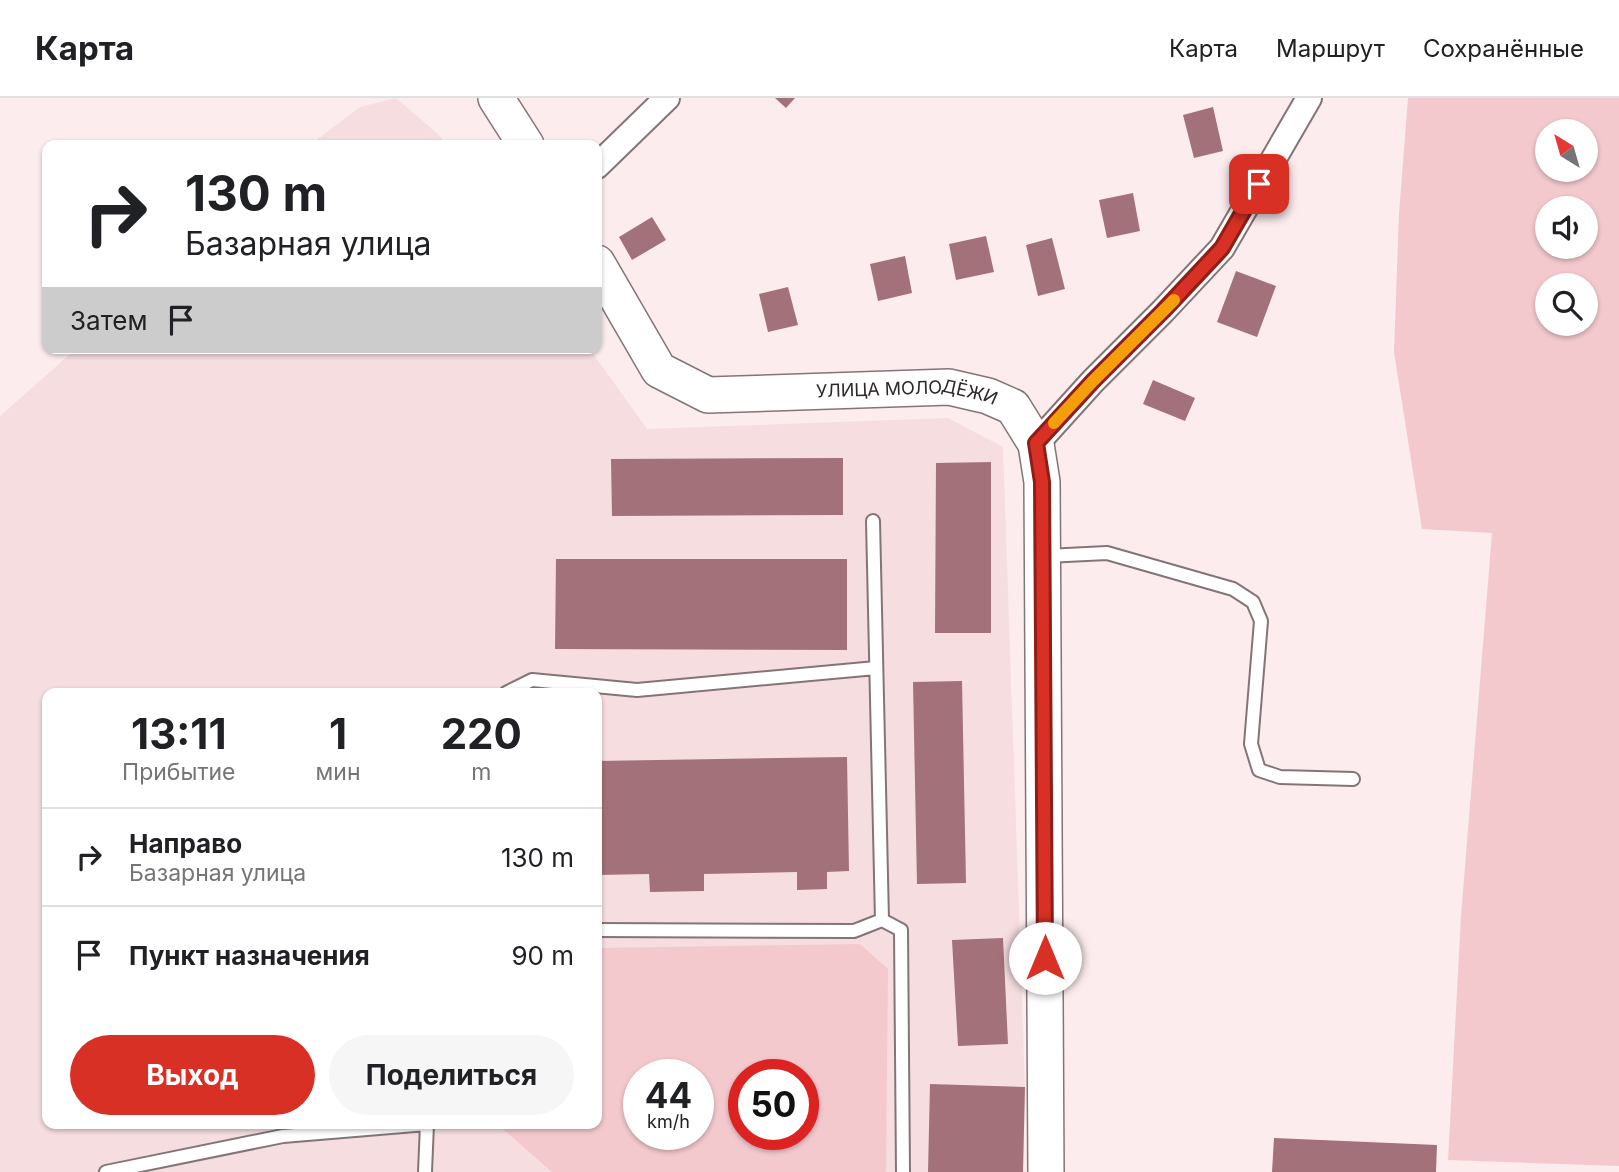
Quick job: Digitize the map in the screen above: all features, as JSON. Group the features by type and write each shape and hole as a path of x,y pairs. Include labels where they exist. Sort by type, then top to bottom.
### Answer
{"main road":[{"path":"496,98 523,140"},
{"name":"УЛИЦА МОЛОДЁЖИ","path":"602,272 659,370 708,395 949,387 988,396 1013,407 1036,443 1042,482 1046,1172"}],"street":[{"path":"602,161 667,98"},
{"path":"1036,443 1222,248 1309,98"}],"lane":[{"path":"873,521 882,920"},
{"path":"1042,556 1107,553 1233,589 1253,602 1261,621 1251,744 1259,770 1280,777 1353,779"},
{"path":"516,688 532,680 637,690 876,668"},
{"path":"602,930 854,931 882,920 901,930 904,1172"},
{"path":"106,1172 284,1136 367,1129"},
{"path":"425,1172 427,1129"}],"shaded area":[{"path":"396,98 442,140 317,140 360,107"},
{"path":"1408,98 1619,98 1619,1166 1448,1160 1461,916 1492,533 1422,529 1394,352 1399,214"},
{"path":"70,354 593,354 647,429 948,418 1003,447 1025,1087 1023,1172 0,1172 0,416"},
{"path":"860,944 888,969 886,1172 552,1172 503,1129 602,1129 602,948"}],"building":[{"path":"775,98 795,98 786,108"},
{"path":"1213,107 1223,151 1194,158 1183,115"},
{"path":"1133,193 1140,231 1107,238 1099,200"},
{"path":"652,217 666,240 632,260 619,237"},
{"path":"986,236 994,272 956,280 949,244"},
{"path":"1052,238 1065,289 1038,296 1026,245"},
{"path":"905,256 912,293 878,301 870,264"},
{"path":"1236,271 1276,286 1257,337 1217,322"},
{"path":"788,287 798,325 768,332 759,294"},
{"path":"1153,380 1195,398 1185,421 1143,404"},
{"path":"843,458 843,515 612,516 611,459"},
{"path":"991,462 991,633 935,633 936,463"},
{"path":"556,559 847,559 847,650 555,649"},
{"path":"962,681 966,883 917,884 913,682"},
{"path":"847,757 849,871 827,872 827,889 797,890 797,872 704,874 704,891 650,892 649,874 602,875 602,761"},
{"path":"1003,938 1008,1044 958,1046 952,940"},
{"path":"930,1084 1025,1087 1023,1172 928,1172"},
{"path":"1274,1138 1437,1145 1436,1172 1272,1172"}],"slow traffic":[{"path":"1054,423 1174,300"}],"route":[{"path":"1045,958 1042,482 1036,443 1222,248 1259,184"}]}
